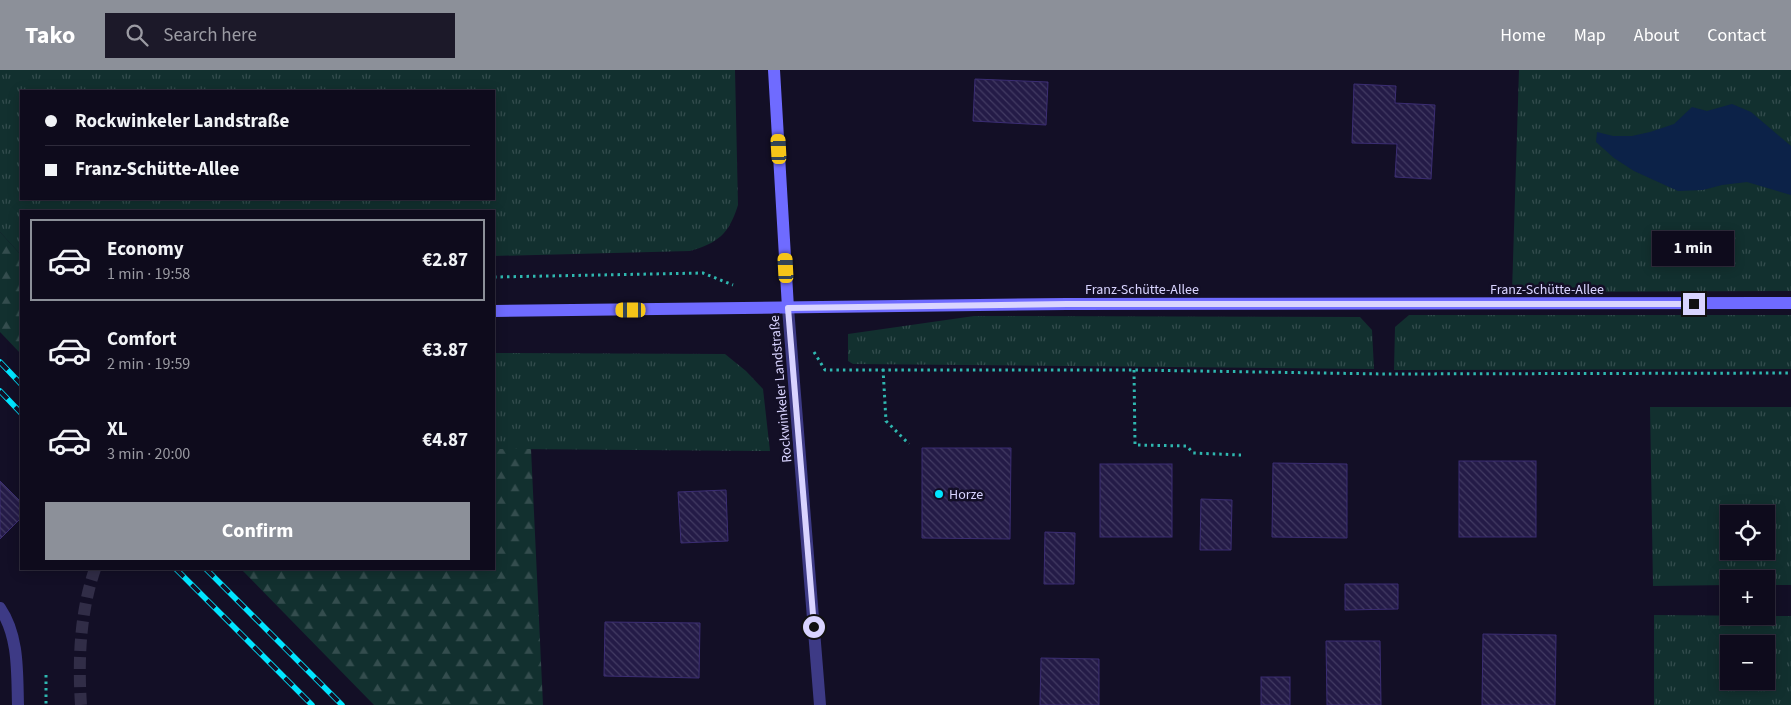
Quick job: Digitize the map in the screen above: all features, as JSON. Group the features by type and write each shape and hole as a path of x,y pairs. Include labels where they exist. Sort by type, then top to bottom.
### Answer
{"main road":[{"name":"Rockwinkeler Landstraße","path":"774,70 788,308"},
{"name":"Franz-Schütte-Allee","path":"495,311 1067,304 1791,303"}],"street":[{"name":"Rockwinkeler Landstraße","path":"788,308 820,705"},
{"path":"0,608 8,619 16,652 18,705"}],"path":[{"path":"495,278 704,273 737,287"},
{"path":"811,347 825,370 1134,370 1384,374 1791,373"},
{"path":"883,369 886,420 909,444"},
{"path":"1134,370 1135,445 1188,446 1193,453 1241,455"},
{"path":"46,675 46,705"}],"green space":[{"path":"0,70 735,70 738,205 731,223 721,236 708,245 690,251 495,256 495,210 20,210 20,254 0,232"},
{"path":"1519,70 1791,70 1791,291 1512,292"},
{"path":"0,232 20,254 20,353 0,332"},
{"path":"1409,315 1791,315 1791,369 1394,370 1395,327"},
{"path":"974,316 1360,317 1372,330 1374,369 853,364 848,361 848,334"},
{"path":"495,353 725,354 746,371 763,389 770,451 495,449"},
{"path":"1650,407 1791,407 1791,585 1775,585 1775,570 1720,570 1720,585 1653,586"},
{"path":"495,449 531,449 543,705 374,705 242,570 495,570"},
{"path":"1654,615 1720,615 1720,625 1775,625 1775,616 1791,616 1791,705 1654,705"}],"water":[{"path":"1732,104 1751,112 1791,146 1791,195 1747,182 1722,185 1703,190 1678,191 1634,171 1614,158 1596,142 1597,132 1613,136 1632,136 1674,124 1692,107 1707,111"}],"building":[{"path":"975,79 1048,82 1046,125 973,121"},
{"path":"1354,84 1396,86 1395,103 1435,105 1431,179 1395,177 1397,144 1352,143"},
{"path":"922,448 1011,448 1010,539 922,538"},
{"path":"1459,461 1536,461 1536,537 1459,537"},
{"path":"1273,463 1347,464 1347,538 1272,537"},
{"path":"1100,464 1172,464 1172,537 1100,537"},
{"path":"0,481 20,501 20,519 0,539"},
{"path":"726,490 728,541 681,543 678,492"},
{"path":"1201,499 1232,500 1231,550 1200,550"},
{"path":"1045,532 1075,533 1074,584 1044,584"},
{"path":"1345,584 1398,584 1398,609 1345,610"},
{"path":"605,622 700,623 699,678 604,676"},
{"path":"1483,634 1556,635 1555,705 1482,705"},
{"path":"1326,641 1380,641 1381,705 1327,705"},
{"path":"1041,658 1099,659 1099,705 1040,705"},
{"path":"1261,677 1290,677 1290,705 1261,705"}],"tunnel":[{"path":"81,705 81,636 86,602 95,570"}],"railway":[{"path":"0,362 20,383"},
{"path":"0,391 20,412"},
{"path":"177,570 312,705"},
{"path":"207,570 342,705"}],"place":[{"name":"Horze","path":"939,494"}],"route":[{"path":"814,627 788,308 1067,304 1694,304"}]}
